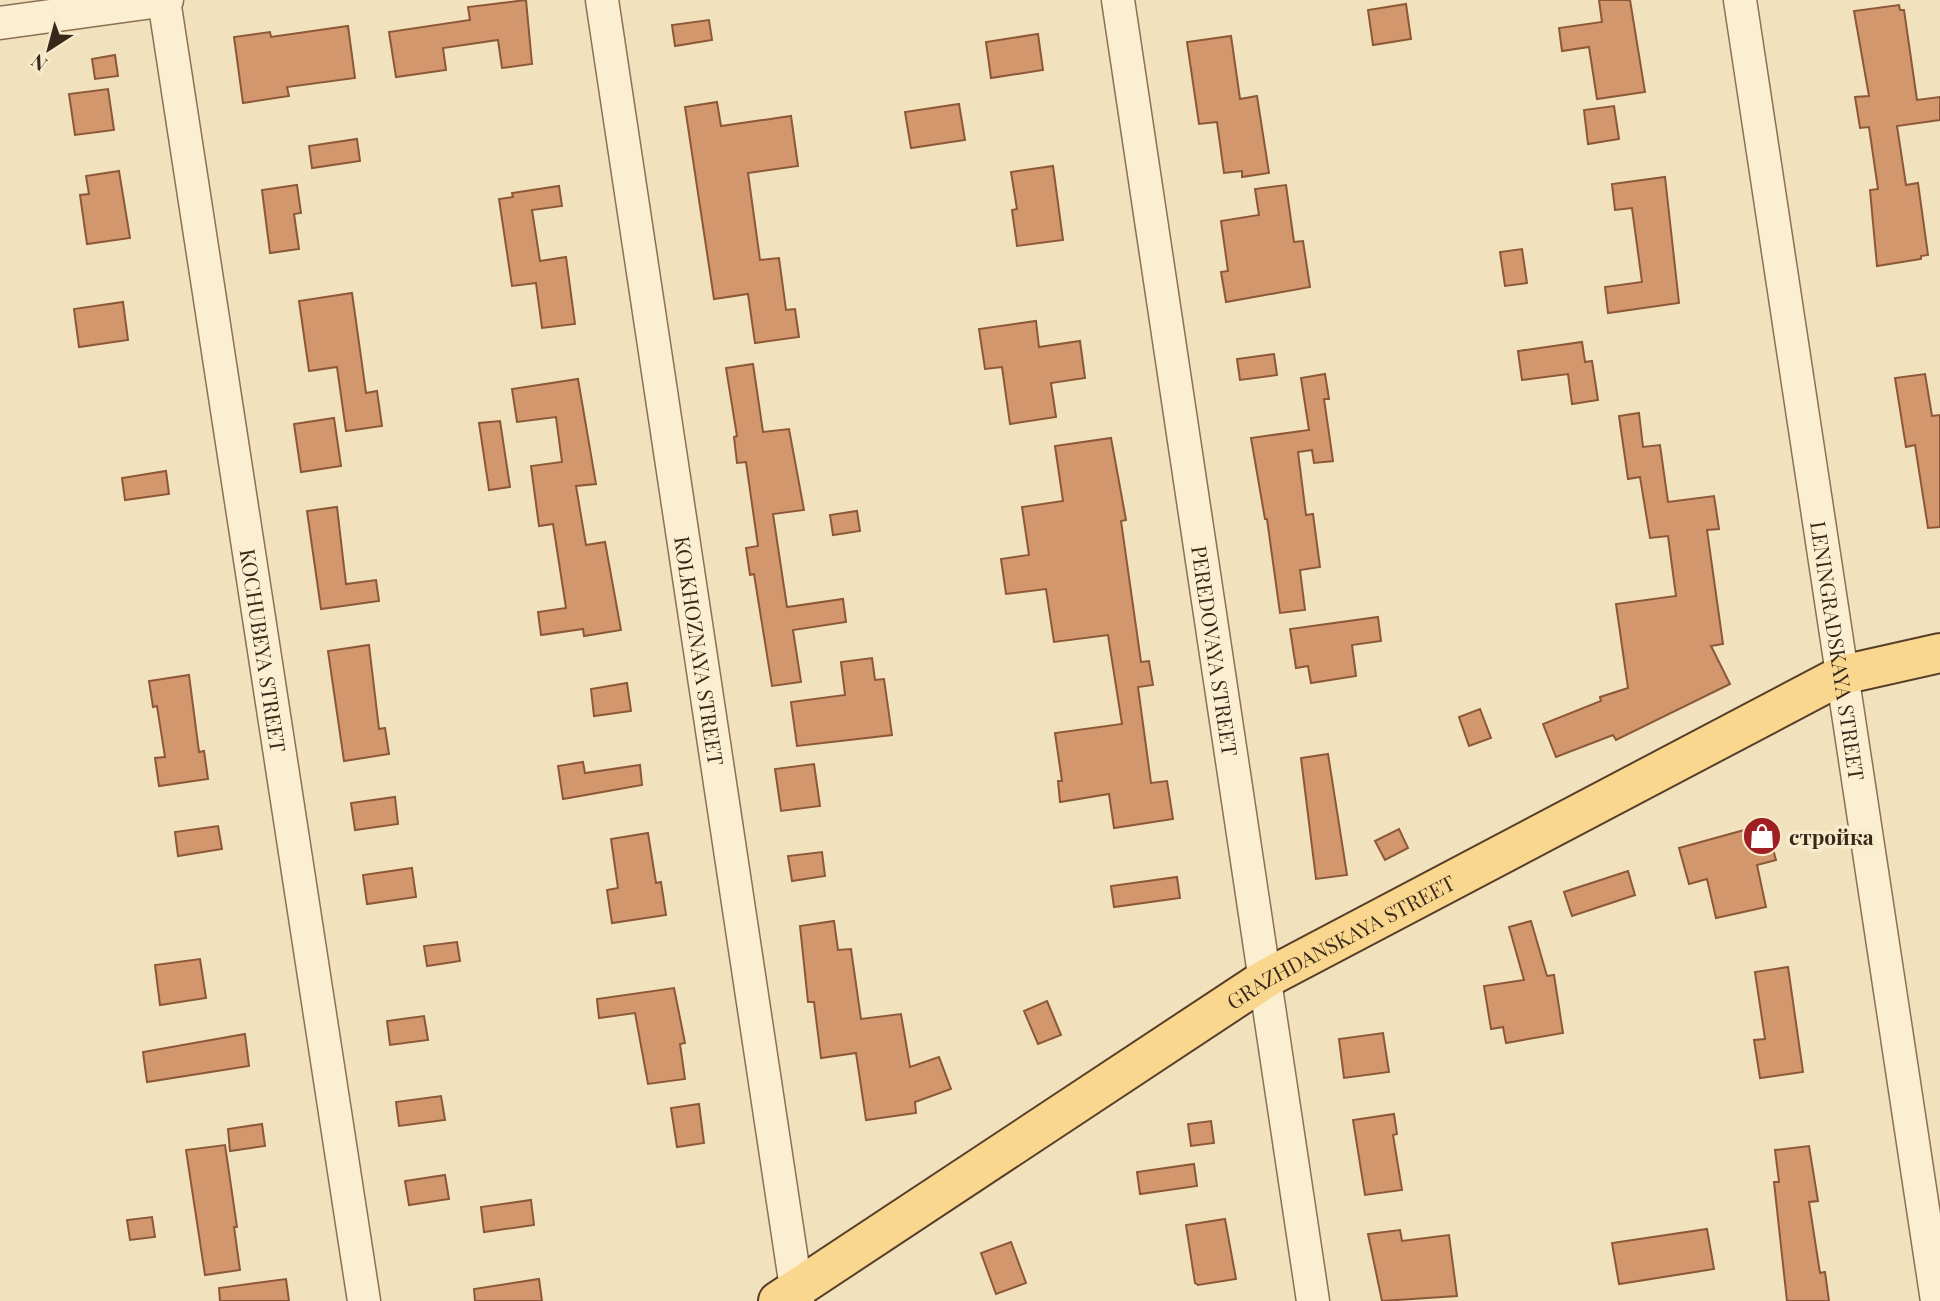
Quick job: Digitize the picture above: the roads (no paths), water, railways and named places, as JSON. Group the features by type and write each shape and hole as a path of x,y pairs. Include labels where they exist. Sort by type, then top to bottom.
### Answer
{"main road":[{"name":"GRAZHDANSKAYA STREET","path":"791,1297 1265,979 1842,675 1940,653"}],"street":[{"path":"0,23 165,0"},
{"name":"KOCHUBEYA STREET","path":"165,0 364,1301"},
{"name":"KOLKHOZNAYA STREET","path":"602,0 791,1297"},
{"name":"PEREDOVAYA STREET","path":"1118,0 1313,1301"},
{"name":"LENINGRADSKAYA STREET","path":"1740,0 1937,1301"}],"place":[{"name":"стройка","path":"1762,836"}]}
